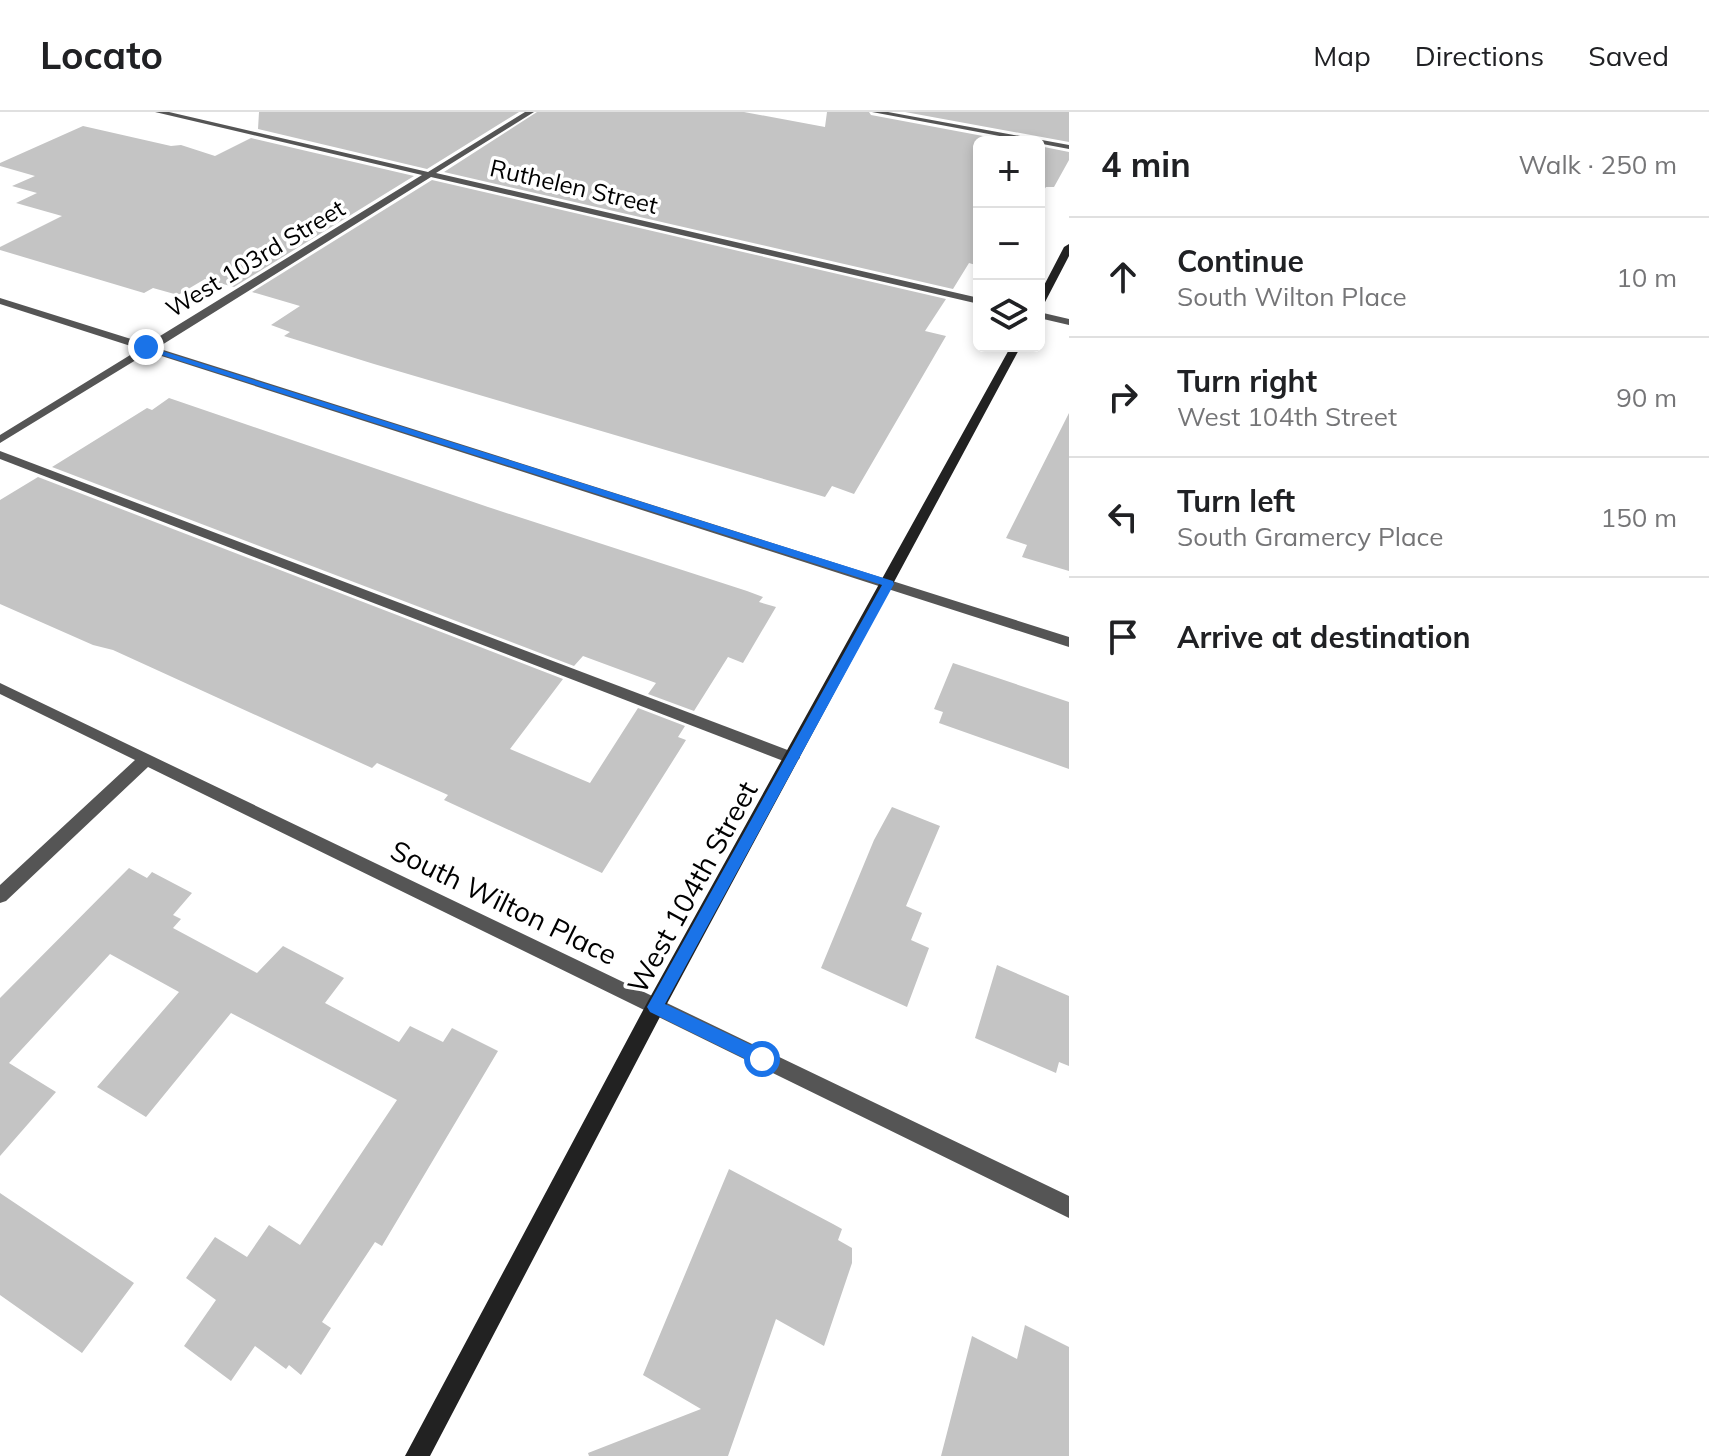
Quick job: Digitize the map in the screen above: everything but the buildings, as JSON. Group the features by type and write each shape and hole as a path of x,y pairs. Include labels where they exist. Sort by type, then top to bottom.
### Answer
{"street":[{"name":"Ruthelen Street","path":"159,112 973,300"},
{"name":"West 103rd Street","path":"0,440 530,112"},
{"path":"876,112 1069,147"},
{"path":"1045,293 1069,247"},
{"path":"0,301 1069,642"},
{"path":"1045,316 1069,322"},
{"name":"West 104th Street","path":"417,1456 655,1007 889,584 1013,352"},
{"path":"0,455 792,758"},
{"name":"South Wilton Place","path":"0,688 1069,1207"},
{"path":"0,896 147,758"}],"route":[{"path":"146,347 889,584 655,1007 762,1059"}]}
